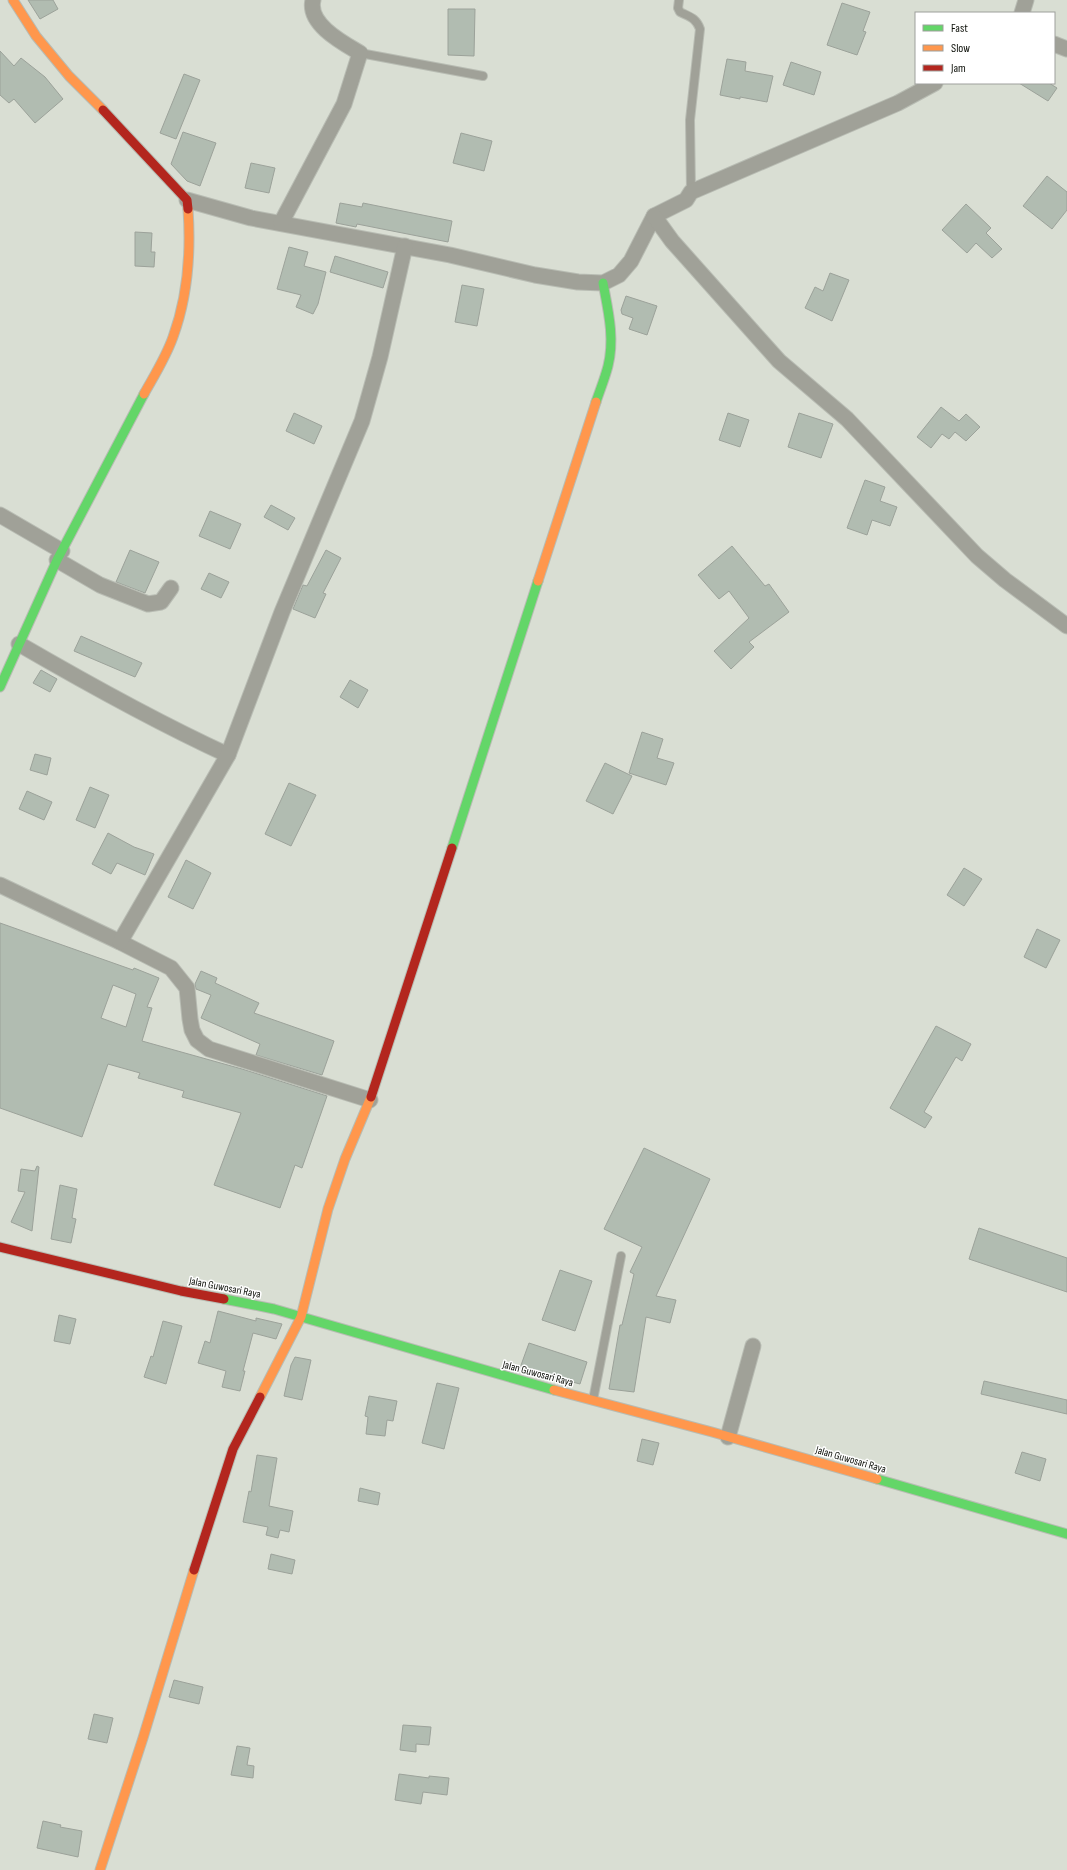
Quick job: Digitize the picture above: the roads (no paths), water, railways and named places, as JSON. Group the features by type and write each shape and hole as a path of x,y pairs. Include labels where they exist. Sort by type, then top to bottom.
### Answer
{"street":[{"path":"13,0 36,36 69,76 124,130 188,200 250,218 405,246 535,275 578,282 603,283 619,275 631,261 654,216 686,200 692,192 898,103 933,84"},
{"path":"281,223 344,104 360,53 321,27 312,5 313,0"},
{"path":"1022,12 1026,0"},
{"path":"1055,44 1067,49"},
{"path":"0,687 59,556 164,358 173,337 183,301 188,273 190,240 188,200"},
{"path":"654,216 672,241 779,361 847,420 976,556 1005,580 1067,626"},
{"path":"120,942 228,756 282,612 362,421 380,357 405,246"},
{"path":"100,1870 233,1449 301,1318 328,1209 345,1159 370,1100 608,366 612,347 612,330 603,283"},
{"path":"0,515 100,585 148,604 162,602 171,588"},
{"path":"19,644 117,700 228,756"},
{"path":"0,885 171,968 181,978 187,988 192,1030 197,1040 209,1048 370,1100"},
{"name":"Jalan Guwosari Raya","path":"0,1247 174,1289 274,1309 519,1381 728,1437 1067,1534"},
{"path":"728,1437 753,1346"}],"lane":[{"path":"679,0 678,8 680,12 691,16 697,22 700,29 690,120 692,192"},
{"path":"360,53 483,76"},
{"path":"592,1400 621,1256"}]}
